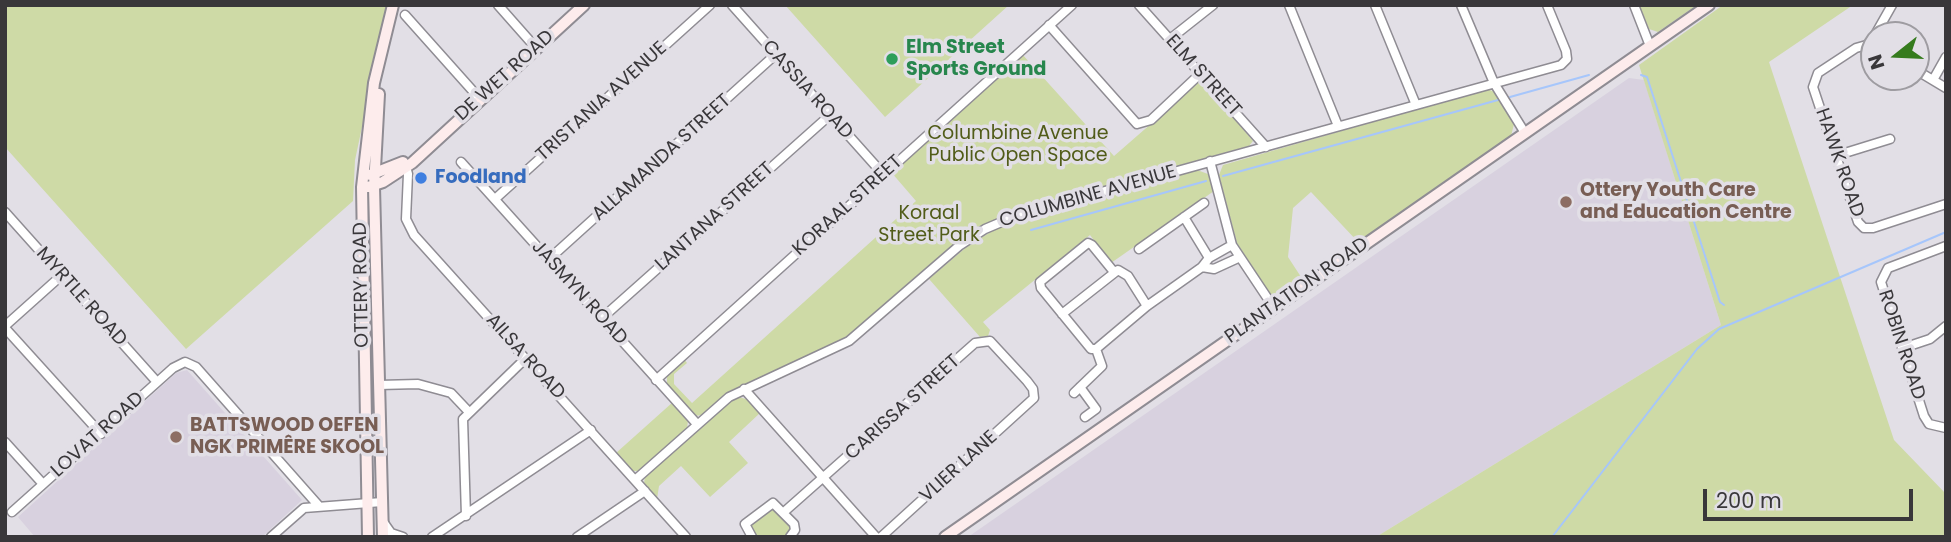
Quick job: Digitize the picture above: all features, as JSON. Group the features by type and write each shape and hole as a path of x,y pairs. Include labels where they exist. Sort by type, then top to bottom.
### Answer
{"street":[{"name":"OTTERY ROAD","path":"369,537 362,187 368,175 393,5"},
{"path":"498,5 536,48"},
{"name":"DE WET ROAD","path":"374,187 426,147 584,5"},
{"name":"TRISTANIA AVENUE","path":"495,199 710,5"},
{"name":"CASSIA ROAD","path":"732,5 883,174"},
{"name":"KORAAL STREET","path":"656,380 1072,5"},
{"name":"ELM STREET","path":"1139,5 1266,147"},
{"path":"1170,39 1213,5"},
{"path":"1289,5 1338,126"},
{"path":"1376,5 1416,105"},
{"path":"1461,5 1494,83 1525,133"},
{"name":"COLUMBINE AVENUE","path":"635,480 723,401 849,341 959,246 985,229 1018,215 1561,65 1567,59 1547,5"},
{"path":"1634,5 1650,46"},
{"name":"PLANTATION ROAD","path":"945,537 1709,5"},
{"path":"1884,21 1892,5"},
{"path":"405,15 480,99"},
{"path":"1049,25 1137,124 1151,120 1201,73"},
{"name":"HAWK ROAD","path":"1860,46 1813,79 1813,87 1858,222 1864,228 1873,228 1946,204"},
{"name":"ALLAMANDA STREET","path":"548,260 775,55"},
{"path":"1933,80 1946,57"},
{"path":"1930,78 1946,88"},
{"name":"LANTANA STREET","path":"601,319 830,115"},
{"path":"1835,156 1890,139"},
{"path":"1210,161 1232,245 1238,258 1274,308"},
{"name":"JASMYN ROAD","path":"461,162 696,424"},
{"name":"DE WET ROAD","path":"368,175 405,164"},
{"name":"AILSA ROAD","path":"405,164 406,214 411,230 686,537"},
{"name":"OTTERY ROAD","path":"368,175 374,187 383,537"},
{"path":"362,187 374,187"},
{"path":"1139,249 1204,203"},
{"name":"MYRTLE ROAD","path":"5,212 157,382"},
{"path":"1184,217 1209,258"},
{"path":"1096,349 1089,347 1040,284 1083,245 1091,244 1114,272"},
{"path":"1096,349 1147,306 1202,267 1209,258 1232,245"},
{"name":"ROBIN ROAD","path":"1946,246 1888,268 1881,277 1927,421 1934,426 1946,428"},
{"path":"1202,267 1214,269 1238,258"},
{"path":"1062,314 1114,272 1124,272 1147,306"},
{"path":"62,275 5,327 101,434"},
{"path":"1903,348 1930,339 1946,326"},
{"name":"VLIER LANE","path":"881,537 1031,403 1034,395 1027,380 993,343 984,339"},
{"name":"CARISSA STREET","path":"784,512 824,480 968,349 984,339"},
{"path":"1085,417 1096,409 1077,390 1102,366 1096,349"},
{"path":"466,516 463,419 468,411 526,358"},
{"name":"LOVAT ROAD","path":"12,512 177,364 185,362 196,367 318,505"},
{"path":"379,385 418,384 451,393 468,411"},
{"path":"744,389 876,537"},
{"path":"432,537 591,430"},
{"path":"5,442 43,484"},
{"path":"577,537 645,491"},
{"path":"271,537 304,508 382,502"},
{"path":"752,537 746,524 764,506 775,503 795,526 790,537"},
{"path":"383,520 391,533 403,537"}],"shaded area":[{"name":"Ottery Youth Care and Education Centre","path":"1629,78 1644,80 1721,325 1376,537 968,537"},
{"name":"BATTSWOOD OEFEN NGK PRIMÊRE SKOOL","path":"187,370 302,500 262,537 35,537 18,517 176,373"}],"green space":[{"path":"5,5 388,5 355,160 353,201 186,349 5,147"},
{"name":"Elm Street Sports Ground","path":"785,5 1009,5 885,117"},
{"path":"1639,5 1697,5 1658,32 1649,29"},
{"path":"1723,5 1853,5 1769,62 1894,440 1946,494 1946,537 1376,537 1721,325 1639,65"},
{"name":"Columbine Avenue Public Open Space","path":"1022,54 1114,156 1199,82 1205,83 1253,141 1249,146 1022,209 988,223 953,245 847,338 728,392 702,415 695,416 667,386 667,374 684,359 687,363 674,374 674,384 692,403 916,201 891,172"},
{"path":"1487,89 1495,92 1514,124 1511,136 1358,242 1311,192 1293,208 1288,257 1303,280 1281,295 1270,294 1237,243 1219,175 1223,165"},
{"name":"Columbine Avenue Public Open Space","path":"1197,170 1208,174 1214,191 1111,263 1090,235 983,322 990,330 988,336 980,337 929,279 970,244 1003,225"},
{"path":"739,397 749,400 760,413 729,442 748,463 710,497 681,466 659,486 657,499 644,484 645,476 725,404"},
{"path":"673,402 688,420 687,429 640,471 632,471 616,453"},
{"path":"774,506 793,528 786,537 756,537 750,524"}],"waterway":[{"path":"1510,97 1589,75"},
{"path":"1641,75 1647,77 1720,302 1724,305"},
{"path":"1223,176 1498,100"},
{"path":"1031,230 1206,181"},
{"path":"1552,537 1697,349 1719,329 1946,232"}],"place":[{"name":"Elm Street Sports Ground","path":"892,59"},
{"name":"Foodland","path":"421,178"},
{"name":"Ottery Youth Care and Education Centre","path":"1566,202"},
{"name":"BATTSWOOD OEFEN NGK PRIMÊRE SKOOL","path":"176,437"}],"park label":[{"name":"Koraal Street Park","path":"929,225"}]}
